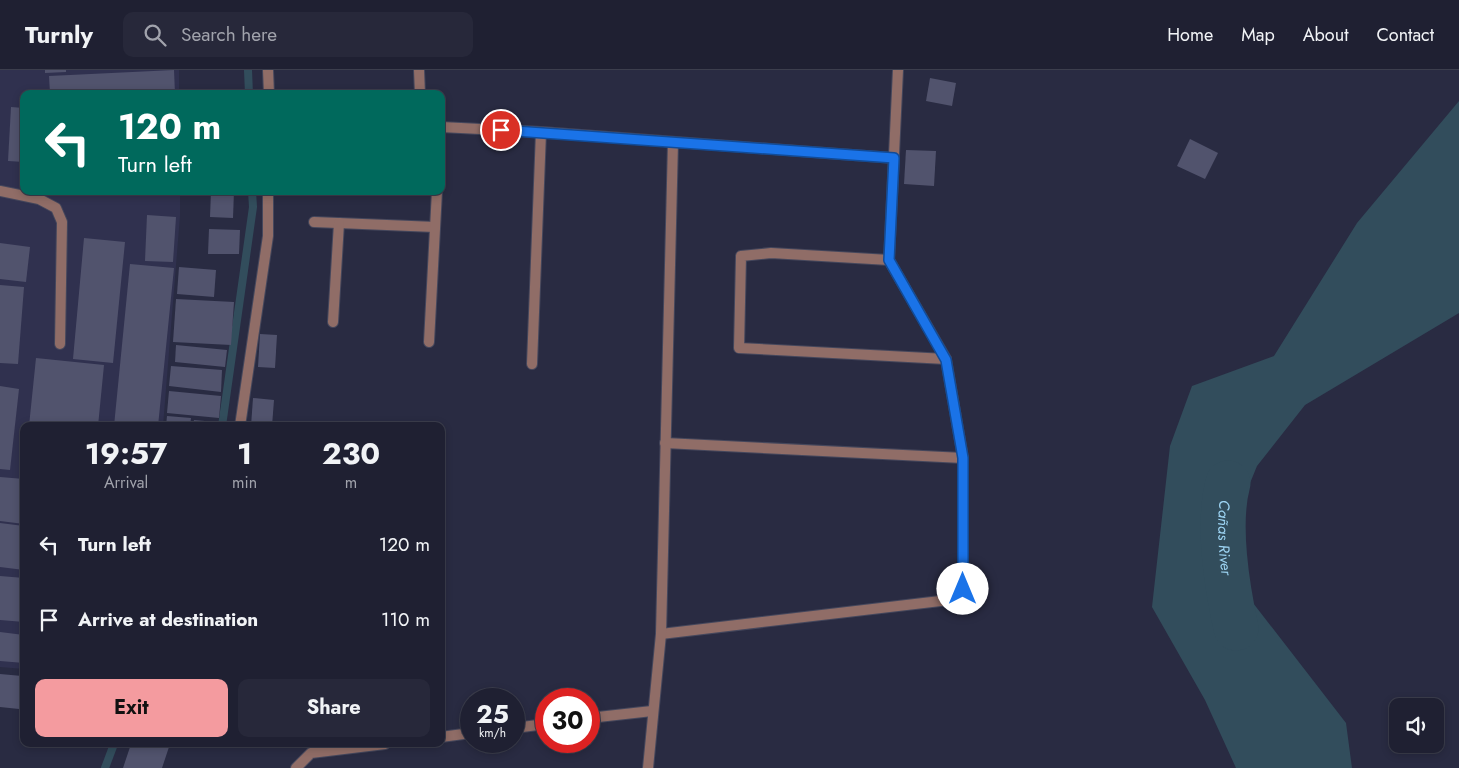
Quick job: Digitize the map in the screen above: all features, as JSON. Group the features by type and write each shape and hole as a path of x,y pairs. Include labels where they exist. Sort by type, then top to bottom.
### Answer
{"street":[{"path":"268,70 269,90"},
{"path":"419,70 420,90"},
{"path":"660,634 949,600 963,589 963,458 946,360 889,260 898,70"},
{"path":"445,128 541,132 894,158"},
{"path":"532,364 541,132"},
{"path":"648,768 660,634 673,142"},
{"path":"0,191 39,199 56,208 62,222 60,344"},
{"path":"241,422 268,236 268,195"},
{"path":"429,342 437,195"},
{"path":"314,222 435,227"},
{"path":"333,322 339,223"},
{"path":"889,260 771,253 741,256 740,348 946,360"},
{"path":"665,443 963,458"},
{"path":"600,717 652,711"},
{"path":"445,736 460,734"},
{"path":"296,768 310,753 360,747"}],"shaded area":[{"path":"0,70 179,70 179,90 20,90 20,195 180,195 180,216 163,422 20,422 20,669 0,667"}],"water":[{"path":"1459,101 1459,313 1305,405 1257,466 1219,559 1346,723 1352,768 1236,768 1205,700 1152,607 1170,446 1192,386 1274,356 1357,223"}],"building":[{"path":"45,70 66,70 66,72 45,73"},
{"path":"174,70 175,90 50,90 49,76"},
{"path":"930,78 956,83 952,106 926,101"},
{"path":"11,107 20,108 20,162 8,161"},
{"path":"1190,139 1218,153 1205,179 1177,166"},
{"path":"906,150 936,151 934,186 904,184"},
{"path":"211,195 234,195 233,218 210,217"},
{"path":"147,215 176,217 173,262 145,261"},
{"path":"209,229 240,230 239,254 208,254"},
{"path":"84,238 125,242 113,363 73,359"},
{"path":"0,243 30,247 26,282 0,279"},
{"path":"130,264 174,268 158,422 114,422"},
{"path":"179,267 216,270 214,297 177,294"},
{"path":"0,285 24,287 18,364 0,363"},
{"path":"176,299 234,302 231,345 173,342"},
{"path":"260,334 277,335 275,368 258,367"},
{"path":"176,345 227,350 225,367 175,362"},
{"path":"36,358 104,365 98,422 29,422"},
{"path":"171,366 222,370 221,392 169,386"},
{"path":"0,386 19,389 10,470 0,469"},
{"path":"169,391 221,396 219,418 167,413"},
{"path":"253,398 274,400 272,422 251,422"},
{"path":"167,416 191,418 190,422 166,422"},
{"path":"194,420 216,422 194,422"},
{"path":"0,477 20,479 20,524 0,521"},
{"path":"0,523 20,526 20,570 0,567"},
{"path":"0,576 20,578 20,622 0,620"},
{"path":"0,632 20,634 20,663 0,661"},
{"path":"0,674 20,676 19,709 0,707"},
{"path":"130,747 169,747 162,768 123,768"}],"waterway":[{"path":"248,70 249,90"},
{"path":"223,422 253,207 252,195"},
{"name":"Cañas River","path":"1228,483 1223,517 1224,556 1236,628"},
{"path":"105,768 113,747"}],"route":[{"path":"501,130 894,158 889,260 946,360 963,458 963,589"}]}
